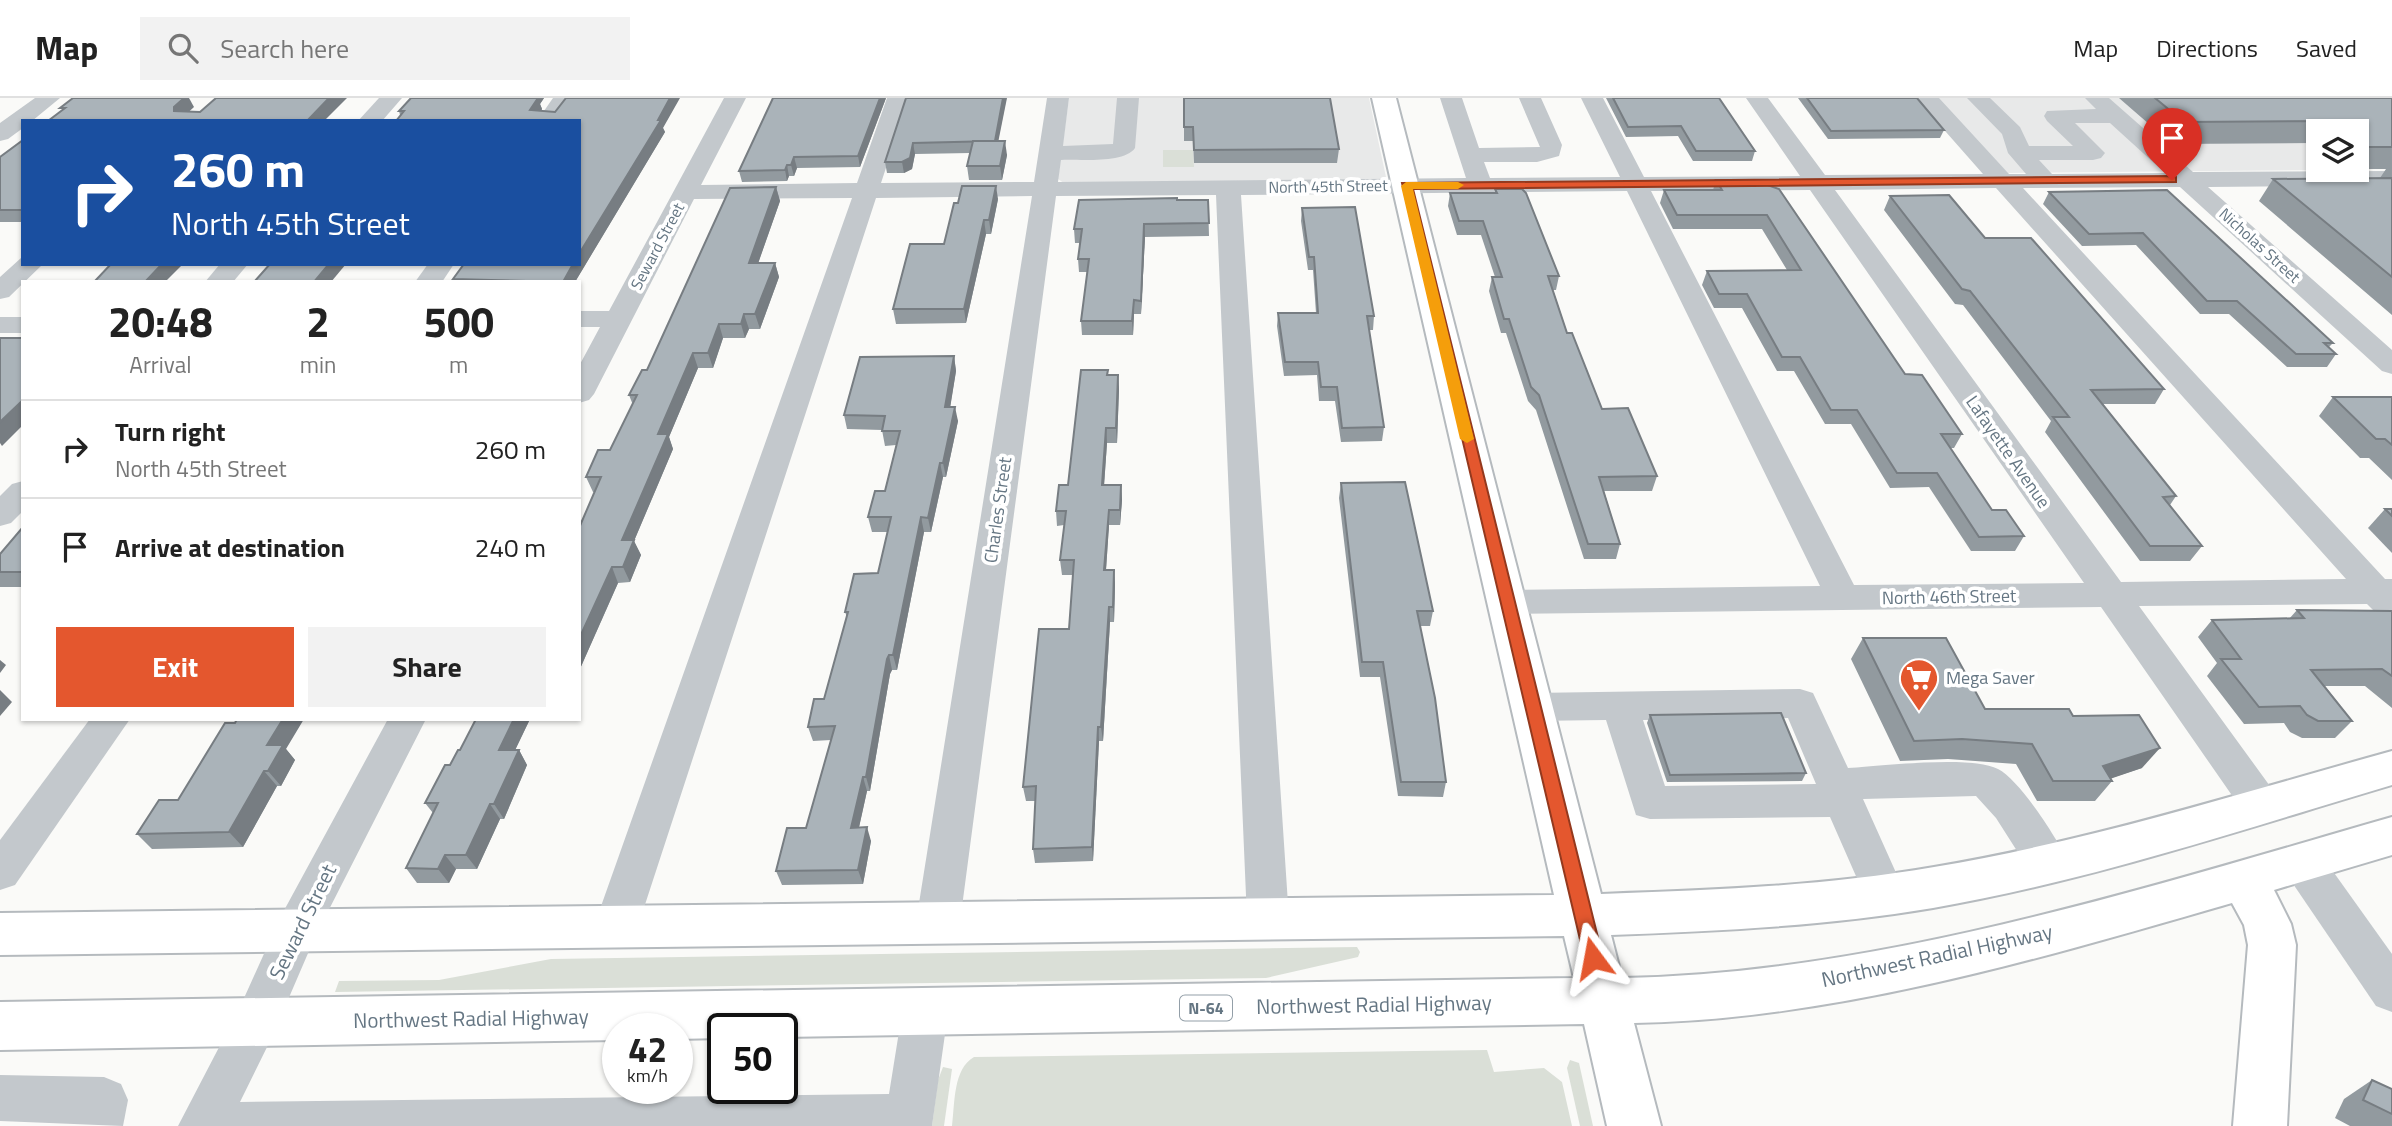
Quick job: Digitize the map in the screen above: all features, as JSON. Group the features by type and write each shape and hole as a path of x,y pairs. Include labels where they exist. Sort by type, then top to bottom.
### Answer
{"main road":[{"path":"1384,98 1634,1126"},
{"path":"0,934 1583,915 1723,910 1833,902 1885,895 2048,863 2392,768"},
{"name":"Northwest Radial Highway","path":"0,1026 1657,1000 1771,989 1864,974 2059,931 2392,836"},
{"path":"2244,879 2267,924 2272,945 2260,1126"}],"street":[{"path":"0,134 49,98"},
{"path":"371,119 391,98"},
{"path":"549,119 565,98"},
{"name":"Seward Street","path":"581,390 734,98"},
{"path":"616,926 898,98"},
{"name":"Charles Street","path":"938,922 1058,98"},
{"path":"1051,153 1119,151 1124,148 1128,98"},
{"path":"1451,98 1480,185"},
{"path":"1470,155 1537,155 1551,151 1551,145 1531,98"},
{"path":"1592,98 1844,599"},
{"name":"Lafayette Avenue","path":"1758,98 2109,595 2261,805"},
{"path":"1927,98 2387,597"},
{"path":"1978,98 2012,132 2020,153 2046,181"},
{"path":"2020,153 2093,153 2036,98"},
{"name":"Nicholas Street","path":"2096,98 2392,365"},
{"path":"2055,116 2116,116"},
{"name":"North 45th Street","path":"685,191 2187,180 2386,183"},
{"path":"1228,187 1268,919"},
{"path":"0,291 28,266"},
{"path":"220,280 232,266"},
{"path":"581,319 619,319"},
{"path":"0,325 21,324"},
{"path":"0,515 21,493"},
{"name":"North 46th Street","path":"1507,602 2109,595 2387,597"},
{"path":"1532,708 1800,703 1885,895"},
{"path":"1620,706 1650,803 1840,792 1958,779 1986,781 2010,806 2048,863"},
{"path":"0,872 110,721"},
{"name":"Seward Street","path":"202,1126 256,1022 296,930 406,721"},
{"path":"2302,862 2392,991"},
{"path":"202,1126 908,1122 925,1013"},
{"path":"0,1098 104,1100 99,1126"}],"shaded area":[{"path":"1069,98 1369,98 1386,177 1064,183 1058,179"},
{"path":"1936,98 2392,98 2392,169 2369,169 2369,119 2306,119 2306,170 2008,173"},
{"path":"1163,150 1193,150 1194,167 1163,167"},
{"path":"1357,947 1360,952 1358,957 1266,978 335,992 339,981 439,980 551,959"},
{"path":"1487,1050 1494,1072 1544,1068 1562,1082 1572,1126 952,1126 959,1078 967,1062 974,1057"},
{"path":"1570,1060 1579,1063 1593,1126 1580,1126 1567,1068"},
{"path":"943,1067 952,1069 944,1126 932,1126 938,1080"}],"building":[{"path":"73,98 184,98 174,107 174,111 200,112 216,98 329,98 309,119 51,119 65,108 60,108"},
{"path":"411,98 538,98 530,110 555,112 566,98 670,98 658,120 661,120 581,251 581,119 398,119 404,111 399,111"},
{"path":"773,98 880,98 858,156 794,157 785,170 739,171"},
{"path":"906,98 1003,98 995,141 913,143 910,158 902,162 885,162"},
{"path":"1184,98 1330,98 1339,149 1194,150 1193,127 1184,127"},
{"path":"1613,98 1719,98 1755,151 1696,151 1681,126 1628,127"},
{"path":"1807,98 1917,98 1944,130 1831,131"},
{"path":"2155,98 2392,98 2392,147 2369,147 2369,119 2184,122"},
{"path":"21,141 21,210 0,210 0,157"},
{"path":"973,141 1005,141 1000,166 967,166"},
{"path":"2369,178 2392,178 2392,277 2273,179 2369,182"},
{"path":"1716,180 1753,180 1779,189 1905,374 1922,375 1962,434 1941,434 1992,510 2006,510 2024,536 1979,537 1937,473 1897,473 1857,410 1831,410 1800,357 1782,357 1747,294 1719,294 1707,271 1801,270 1767,215 1677,215 1664,190 1722,190"},
{"path":"962,186 996,186 989,220 984,220 964,309 893,309 910,244 944,244 954,203 958,203"},
{"path":"776,187 749,263 775,263 755,314 744,314 741,324 719,324 708,353 693,353 658,434 668,434 622,540 634,540 623,567 612,567 581,635 581,523 601,477 586,477 598,450 610,450 637,395 629,395 642,370 647,370 730,188"},
{"path":"1495,189 1522,189 1526,193 1559,276 1548,276 1567,333 1572,333 1602,409 1628,408 1657,476 1599,477 1620,544 1588,544 1539,395 1531,387 1509,319 1504,319 1492,277 1502,277 1483,221 1459,221 1450,193 1497,193"},
{"path":"2167,190 2333,343 2324,343 2336,354 2296,354 2237,301 2207,301 2143,233 2089,234 2049,192"},
{"path":"1949,195 1985,238 2031,238 2164,389 2091,390 2176,496 2163,497 2202,546 2150,546 2053,417 2069,417 1970,291 1962,289 1890,196"},
{"path":"1079,200 1208,200 1209,223 1144,224 1141,301 1134,300 1132,321 1081,321 1089,259 1078,259 1082,229 1074,229"},
{"path":"1355,207 1374,316 1367,316 1384,427 1342,428 1337,387 1321,387 1318,362 1285,362 1278,313 1318,313 1314,257 1309,257 1302,208"},
{"path":"109,266 160,266 147,280 96,280"},
{"path":"268,266 327,266 316,280 256,280"},
{"path":"463,266 572,266 564,280 453,279"},
{"path":"0,338 21,338 21,402 0,422"},
{"path":"954,356 945,407 955,407 943,463 940,463 928,518 921,517 893,655 889,655 887,659 866,777 863,777 851,828 867,827 858,870 776,871 787,828 806,828 835,726 808,727 814,699 824,699 848,612 845,612 854,574 878,573 891,517 868,517 875,491 885,491 900,431 882,431 885,416 844,415 860,357"},
{"path":"1081,370 1108,370 1107,375 1118,375 1116,428 1106,428 1102,485 1121,485 1120,510 1109,510 1104,570 1114,570 1113,607 1109,607 1101,727 1098,727 1092,847 1033,849 1036,786 1023,787 1039,629 1069,629 1074,560 1060,560 1066,511 1056,511 1059,485 1068,485"},
{"path":"2333,397 2392,397 2392,445 2385,439 2376,439"},
{"path":"1405,482 1433,611 1417,611 1435,698 1446,782 1401,782 1383,662 1362,662 1341,483"},
{"path":"21,529 21,572 0,572 0,554"},
{"path":"2297,610 2392,611 2392,676 2382,669 2311,670 2352,721 2318,721 2307,715 2300,706 2259,707 2221,659 2241,659 2212,620 2304,618"},
{"path":"1863,638 1946,638 1985,709 2069,709 2073,716 2139,715 2160,748 2103,766 2112,781 2053,781 2032,744 1962,739 1914,741"},
{"path":"1781,713 1806,773 1670,775 1650,715"},
{"path":"282,721 267,745 283,745 268,771 264,771 229,832 137,834 159,800 178,800 225,723"},
{"path":"475,721 513,721 499,750 519,750 466,855 445,855 438,869 406,868 438,803 425,803 445,765 450,765"},
{"path":"2372,1080 2392,1089 2392,1114 2363,1100"}],"slow traffic":[{"path":"1458,185 1406,186 1467,439"}],"place":[{"name":"Mega Saver","path":"1919,712"}],"route":[{"path":"1593,958 1406,186 2172,180"}]}
